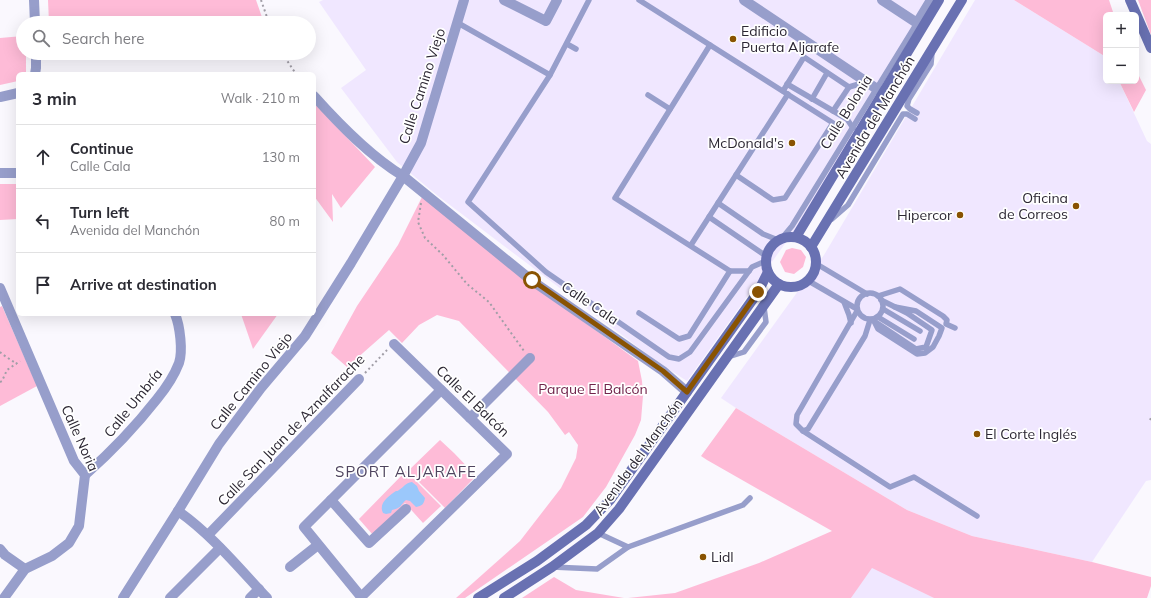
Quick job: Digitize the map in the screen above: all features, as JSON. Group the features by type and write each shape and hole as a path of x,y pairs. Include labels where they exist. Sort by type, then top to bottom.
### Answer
{"main road":[{"name":"Avenida del Manchón","path":"796,237 880,91 939,0"},
{"name":"Avenida del Manchón","path":"811,247 962,0"},
{"path":"1130,0 1151,48"},
{"path":"796,237 811,247 815,255 816,264 807,280 794,286 786,286 779,284 772,279 768,272 766,258 771,247 780,239 796,237"},
{"name":"Avenida del Manchón","path":"478,598 537,561 586,525 610,500 758,292 768,272"},
{"name":"Avenida del Manchón","path":"504,598 552,567 598,533 619,509 779,284"}],"street":[{"path":"34,0 35,16"},
{"name":"Calle Camino Viejo","path":"123,598 219,444 261,388 305,336 403,176 421,143 464,0"},
{"path":"504,0 546,21 557,0"},
{"path":"744,0 880,91"},
{"path":"882,0 918,23"},
{"name":"Calle Bolonia","path":"918,23 931,0"},
{"path":"35,72 36,60"},
{"path":"0,97 16,93"},
{"name":"Calle Cala","path":"316,98 340,124 388,167 403,176 532,280 663,371 687,392"},
{"path":"0,173 16,173"},
{"name":"Calle Noria","path":"0,288 74,461 85,476 79,526 69,543 52,556 25,569 4,598"},
{"name":"Calle Umbría","path":"85,476 113,450 138,423 174,375 180,361 180,333 176,316"},
{"name":"Calle El Balcón","path":"362,597 507,454 394,344"},
{"path":"470,418 530,358"},
{"name":"Calle San Juan de Aznalfarache","path":"208,535 359,379"},
{"path":"362,597 304,528 441,390"},
{"path":"331,500 369,543 406,510"},
{"path":"178,511 194,522 208,535 268,598"},
{"path":"290,567 318,545"},
{"path":"170,598 220,548"},
{"path":"0,549 5,555 25,569"},
{"path":"250,598 259,589"}],"lane":[{"path":"589,0 550,75 468,202 546,272 669,357 679,359 690,352 752,267 766,258 709,217"},
{"path":"639,0 833,122"},
{"path":"458,23 550,75"},
{"name":"Calle Bolonia","path":"780,239 792,226 853,128 880,91 918,23"},
{"path":"566,44 576,49"},
{"path":"710,45 615,198 730,271 749,271"},
{"path":"826,224 848,205 903,114 916,116 907,106 909,99 931,64 933,47"},
{"path":"691,245 736,175 785,92 787,84 804,57 849,87"},
{"path":"812,99 828,73"},
{"path":"736,175 773,200 785,198 833,122 849,87 866,82"},
{"path":"787,84 847,119 853,128"},
{"path":"648,95 670,109"},
{"path":"718,203 763,234 780,239"},
{"path":"816,264 867,294"},
{"path":"639,313 679,339 689,336 730,271"},
{"path":"807,280 857,310 863,318 873,319 914,339"},
{"path":"873,319 878,329 917,354 925,353 933,347 947,320 900,289 879,298"},
{"path":"873,319 916,349 926,347 932,330 906,312 873,294 867,294 860,298 856,305 857,310 797,415 796,424 804,431 890,487 914,477 978,516"},
{"path":"879,298 882,309 920,331"},
{"path":"844,302 849,315 850,323"},
{"path":"896,307 916,311 944,326 955,328"},
{"path":"804,431 808,429 865,336 873,319 882,309"},
{"path":"689,336 697,342"},
{"path":"552,567 597,569 628,546 744,505 750,498"},
{"path":"598,533 628,546"}],"path":[{"path":"261,0 267,16"},
{"path":"287,60 295,72"},
{"path":"422,197 418,222 425,238 443,255 467,284 489,302 530,358"},
{"name":"Calle San Juan de Aznalfarache","path":"359,379 394,344"},
{"path":"0,352 17,364"},
{"path":"0,382 2,381 7,370 21,361 32,361"}],"shaded area":[{"path":"323,0 933,0 804,217 687,381 659,363 438,196 397,162 341,88 366,70 319,2"},
{"path":"975,0 1014,0 1103,55 1103,84 1120,84 1147,141 1151,144 1151,480 1146,481 1092,562 972,536 907,510 721,398 824,255"},
{"path":"872,567 934,598 851,598"}],"green space":[{"path":"48,0 256,0 262,16 49,16"},
{"path":"1014,0 1109,0 1113,12 1103,12 1103,55"},
{"path":"1138,0 1151,0 1151,35"},
{"path":"16,37 16,60 26,60 26,72 16,72 16,81 0,85 0,38"},
{"path":"1139,76 1146,90 1134,112 1120,84 1139,84"},
{"path":"316,105 375,167 341,208 332,194 333,222 316,199"},
{"path":"0,184 16,184 16,219 0,220"},
{"name":"Parque El Balcón","path":"422,197 529,282 638,361 642,381 643,396 641,420 635,435 606,487 583,517 465,598 456,598 520,541 561,488 576,458 578,445 569,432 565,435 548,412 459,321 437,315 419,325 402,343 389,330 347,367 331,353 357,306 398,245"},
{"path":"792,248 801,250 806,257 803,267 794,274 785,272 780,262 786,250"},
{"path":"2,306 37,386 0,406 0,307"},
{"path":"242,316 277,316 253,349"},
{"path":"736,408 907,510 972,536 1092,562 1151,577 1151,586 1147,598 934,598 872,568 851,598 628,598 675,593 759,563 832,531 701,456"},
{"path":"440,440 476,476 445,508 408,471"},
{"path":"406,471 441,506 423,523 405,503 373,535 359,519"},
{"path":"554,577 576,590 624,598 522,598"}],"water":[{"path":"412,482 417,486 425,498 424,502 420,506 416,507 410,501 406,500 399,507 392,510 391,513 383,513 382,506 385,500 406,484"}],"place":[{"name":"Edificio Puerta Aljarafe","path":"733,39"},
{"name":"McDonald's","path":"792,143"},
{"name":"Oficina de Correos","path":"1076,206"},
{"name":"Hipercor","path":"960,215"},
{"name":"El Corte Inglés","path":"977,434"},
{"name":"Lidl","path":"703,557"}],"district":[{"name":"SPORT ALJARAFE","path":"406,471"}],"route":[{"path":"532,280 663,371 687,392 758,292"}]}
